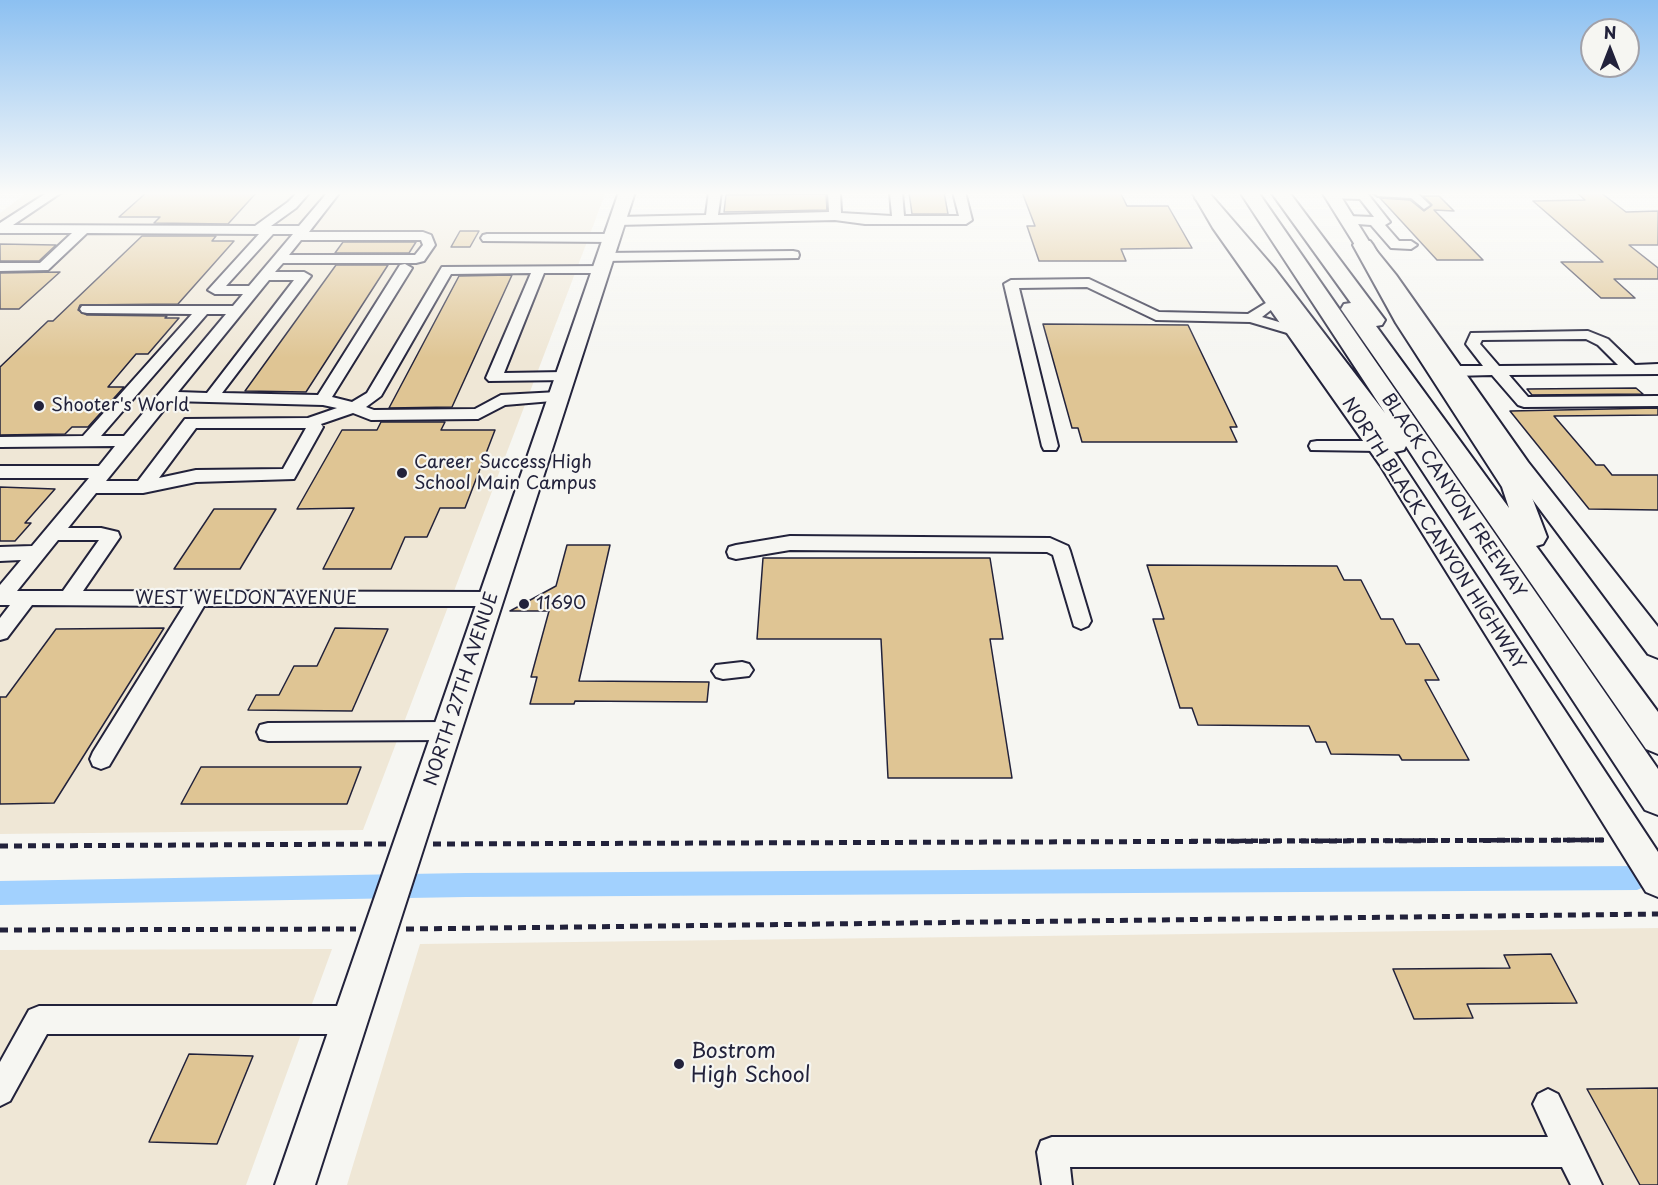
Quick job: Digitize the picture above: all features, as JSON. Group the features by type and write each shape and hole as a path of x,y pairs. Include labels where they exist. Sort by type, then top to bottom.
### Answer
{"highway":[{"path":"1246,247 1408,462 1486,545"},
{"name":"BLACK CANYON FREEWAY","path":"1286,247 1658,799"},
{"path":"1308,247 1658,739"},
{"name":"BLACK CANYON FREEWAY","path":"1321,247 1658,709"},
{"path":"1364,247 1407,323 1515,487 1533,537"}],"main road":[{"name":"NORTH 27TH AVENUE","path":"295,1185 405,861 608,247"},
{"name":"NORTH BLACK CANYON HIGHWAY","path":"1235,247 1378,446 1658,881"},
{"path":"1365,247 1390,279 1520,467 1658,647"}],"street":[{"path":"0,267 43,267 64,247"},
{"path":"254,290 216,290 255,247"},
{"path":"0,598 289,247"},
{"path":"297,247 310,261 416,259 427,247"},
{"path":"211,398 304,276 317,247"},
{"path":"143,487 191,423 310,423 354,407 373,396 447,270 539,269 604,247"},
{"path":"635,247 793,255"},
{"path":"323,400 405,268"},
{"path":"539,269 494,378 561,387"},
{"path":"266,276 304,276"},
{"path":"1050,446 1011,284 1089,284 1156,316 1251,318 1294,331"},
{"path":"1251,318 1274,302"},
{"path":"87,309 238,310"},
{"path":"88,441 203,310"},
{"path":"1632,370 1603,342 1588,335 1476,336 1473,344 1524,402 1658,401"},
{"path":"155,366 190,368"},
{"path":"1453,371 1658,369"},
{"path":"167,396 323,400 354,407 371,415 478,414 501,400 561,387"},
{"path":"91,488 143,487 196,476 288,475 315,427 310,423"},
{"path":"0,442 130,441"},
{"path":"1317,446 1378,446"},
{"path":"0,472 105,472"},
{"path":"53,534 101,534 111,537 68,598"},
{"path":"736,552 790,543 1050,545 1061,550 1081,621"},
{"path":"0,555 38,552"},
{"name":"WEST WELDON AVENUE","path":"0,598 491,599"},
{"path":"0,632 27,598"},
{"path":"101,759 198,599"},
{"path":"268,732 447,731"},
{"path":"0,1092 39,1020 351,1020"},
{"path":"1548,1104 1587,1185"},
{"path":"1057,1185 1052,1152 1571,1152"}],"path":[{"path":"0,846 373,844"},
{"path":"448,844 1635,845"},
{"path":"0,930 385,921 1658,914"}],"shaded area":[{"path":"0,247 585,247 363,830 0,834"},
{"path":"1658,928 1658,1185 347,1185 420,944"},
{"path":"332,949 246,1185 0,1185 0,950"}],"building":[{"path":"0,247 54,247 39,261 0,261"},
{"path":"130,247 228,247 178,304 80,305 78,310 87,315 179,318 148,354 136,354 108,387 124,387 88,427 72,427 65,434 0,435 0,367 48,321 53,321"},
{"path":"339,247 413,247 409,253 335,253"},
{"path":"1034,247 1192,248 1121,249 1126,261 1039,261"},
{"path":"1425,247 1471,247 1483,260 1437,260"},
{"path":"1586,247 1632,247 1658,268 1658,279 1614,279 1635,298 1601,298 1561,262 1603,262"},
{"path":"336,265 388,265 306,392 245,391"},
{"path":"60,272 19,309 0,309 0,273"},
{"path":"512,275 452,407 389,408 459,276"},
{"path":"1043,324 1188,325 1237,427 1230,427 1237,442 1082,442 1078,428 1072,428"},
{"path":"1636,388 1643,394 1532,395 1527,389"},
{"path":"1658,408 1658,415 1554,416 1596,465 1604,465 1612,475 1658,475 1658,510 1589,509 1510,411"},
{"path":"381,422 445,422 441,430 495,430 465,508 440,508 427,537 405,537 391,569 323,569 354,508 297,509 342,430 377,430"},
{"path":"0,487 55,489 25,523 31,523 15,541 0,541"},
{"path":"214,509 276,509 240,569 174,569"},
{"path":"567,545 610,545 579,681 709,682 707,702 575,701 574,704 530,704 537,677 531,677 549,611 510,611 556,586"},
{"path":"763,558 990,558 1003,639 990,639 1012,778 888,778 881,639 757,639"},
{"path":"1147,565 1337,566 1344,580 1361,580 1381,619 1393,619 1406,644 1419,644 1439,680 1425,680 1469,760 1402,760 1399,755 1331,754 1326,742 1316,742 1309,726 1198,725 1192,708 1180,708 1153,619 1164,619"},
{"path":"164,628 54,803 0,804 0,697 6,697 56,629"},
{"path":"335,628 388,629 352,711 248,710 256,695 279,695 294,666 317,666"},
{"path":"201,767 361,767 347,804 181,804"},
{"path":"1551,954 1577,1003 1467,1004 1473,1018 1414,1019 1393,969 1510,968 1504,955"},
{"path":"189,1054 253,1056 217,1144 149,1142"},
{"path":"1658,1088 1658,1185 1640,1185 1587,1089"}],"waterway":[{"path":"0,893 466,885 1637,878"}],"place":[{"name":"Shooter's World","path":"39,406"},
{"name":"Career Success High School Main Campus","path":"402,473"},
{"name":"11690","path":"524,604"},
{"name":"Bostrom High School","path":"679,1064"}]}
